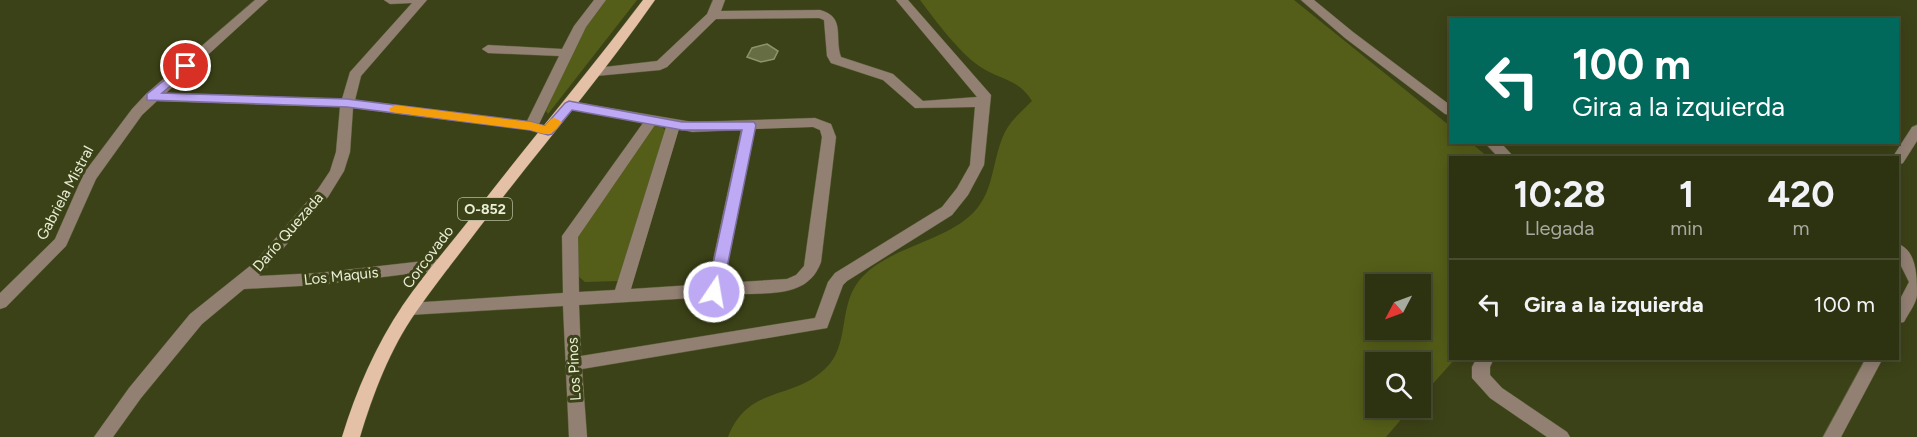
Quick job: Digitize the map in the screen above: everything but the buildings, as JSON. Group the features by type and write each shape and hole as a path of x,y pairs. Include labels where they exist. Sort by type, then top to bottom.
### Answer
{"main road":[{"name":"Corcovado","path":"351,437 361,404 386,348 409,309 596,72 649,0"}],"street":[{"name":"Gabriela Mistral","path":"0,303 61,242 79,197 94,168 136,112 262,0"},
{"path":"390,0 410,0"},
{"name":"Darío Quezada","path":"104,437 135,393 191,324 274,252 331,182 343,152 347,103 352,81 358,70 421,0"},
{"path":"531,126 584,19 600,0"},
{"path":"596,72 660,65 712,15 719,0"},
{"path":"760,14 770,0"},
{"path":"812,14 820,0"},
{"path":"573,364 813,326 823,320 836,282 841,277 947,211 963,191 977,165 984,95 902,0"},
{"path":"1307,0 1349,35 1449,110"},
{"path":"712,15 812,14 829,17 833,57 836,60 888,77 920,105 976,103 983,99"},
{"path":"488,49 567,53"},
{"path":"151,97 347,103 531,126 548,131"},
{"path":"409,309 714,292 786,285 805,276 813,262 829,137 828,130 823,125 810,122 700,127 673,125 569,105"},
{"name":"Los Pinos","path":"578,437 573,364 570,236 651,121"},
{"path":"621,297 673,125"},
{"path":"714,292 749,125"},
{"path":"1899,158 1917,130"},
{"path":"1493,144 1506,156"},
{"path":"1899,251 1907,261 1917,283 1899,315"},
{"name":"Los Maquis","path":"240,283 318,279 442,265"},
{"path":"1485,360 1481,367 1481,378 1496,393 1561,437"},
{"path":"1832,437 1874,360"}],"green space":[{"path":"604,0 637,0 548,114 546,111 584,27"},
{"path":"920,0 1294,0 1449,125 1449,144 1472,144 1487,156 1449,156 1449,360 1454,360 1431,386 1431,352 1365,352 1365,418 1402,418 1386,437 728,437 737,420 747,409 771,395 812,379 833,360 838,350 852,293 858,282 870,270 883,261 962,222 981,203 990,184 1005,132 1032,101 1021,88 986,71 963,52"},
{"path":"654,126 665,130 623,273 618,281 585,282 578,276 576,231"}],"slow traffic":[{"path":"395,109 531,126 548,131 555,122"}],"route":[{"path":"186,66 151,97 347,103 531,126 548,131 569,105 682,126 749,125 714,292"}]}
